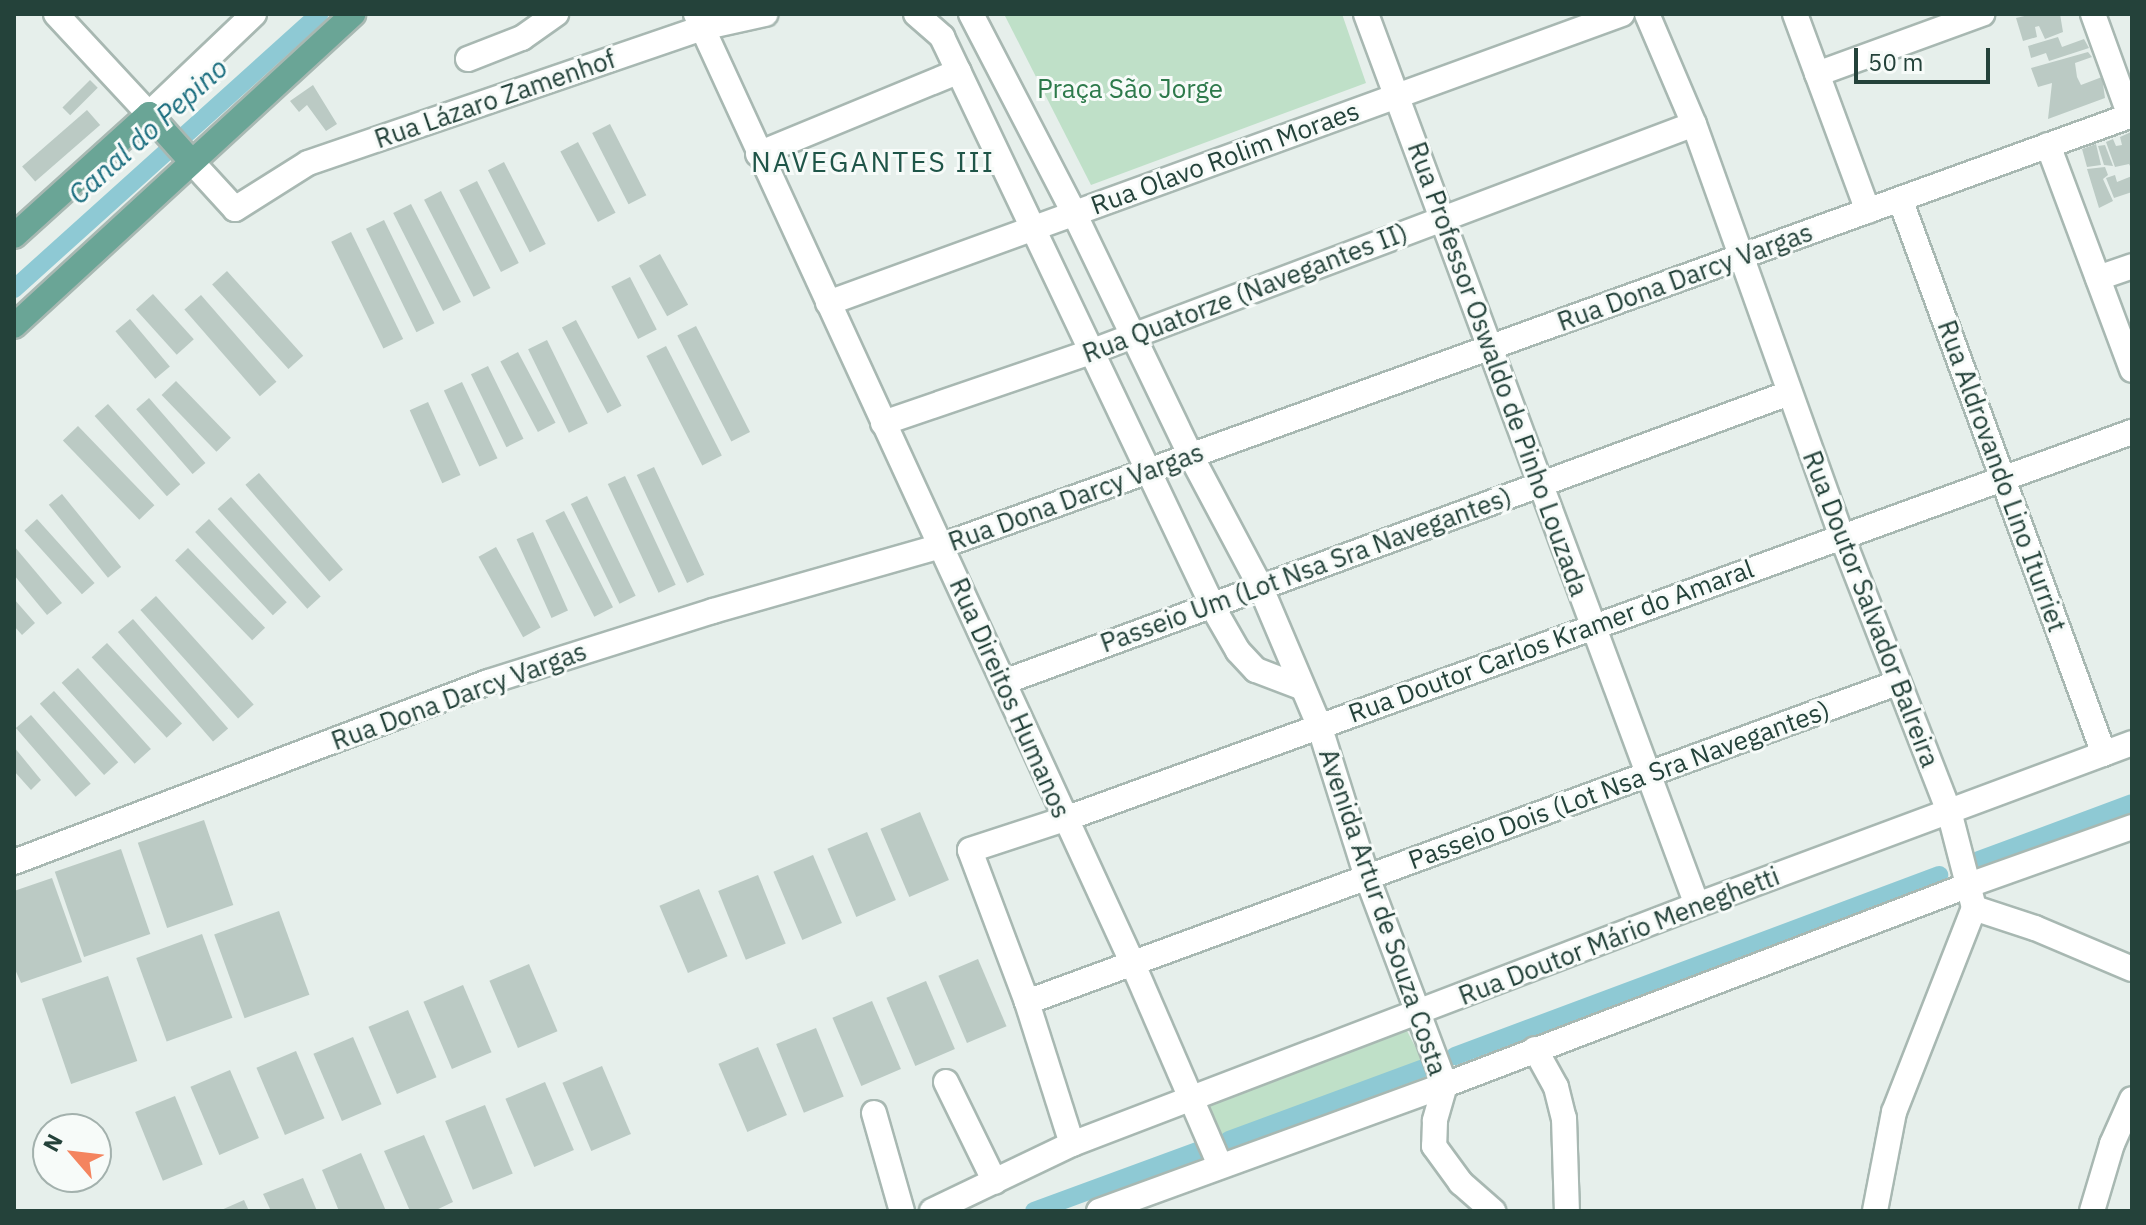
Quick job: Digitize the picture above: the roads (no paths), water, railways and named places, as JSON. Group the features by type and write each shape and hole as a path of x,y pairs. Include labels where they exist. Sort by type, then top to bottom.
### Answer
{"main road":[{"path":"14,326 183,159 353,14"},
{"path":"14,236 149,120 183,159"}],"street":[{"path":"56,14 149,120 254,14"},
{"path":"468,59 522,38 556,14"},
{"name":"Rua Lázaro Zamenhof","path":"183,159 235,209 308,163 699,21 765,14"},
{"path":"916,14 942,37 1215,611 1238,651 1256,670 1303,688"},
{"path":"942,37 970,14"},
{"name":"Avenida Artur de Souza Costa","path":"970,14 1074,213 1131,336 1260,586 1319,725 1367,877 1415,1013 1445,1085 1435,1121 1434,1146 1461,1183 1493,1211"},
{"name":"Rua Professor Oswaldo de Pinho Louzada","path":"1366,14 1697,905"},
{"name":"Rua Olavo Rolim Moraes","path":"828,303 1622,14"},
{"name":"Rua Doutor Salvador Balreira","path":"1647,14 1694,124 1842,537 1949,811 1971,896"},
{"path":"1795,14 1868,211"},
{"path":"1817,74 1942,21 1982,14"},
{"path":"2093,14 2131,115"},
{"name":"Rua Direitos Humanos","path":"699,21 1132,962 1220,1165"},
{"path":"758,154 959,71"},
{"path":"987,129 1021,111"},
{"name":"Rua Dona Darcy Vargas","path":"14,862 488,682 713,611 941,546 2131,115"},
{"name":"Rua Quatorze (Navegantes II)","path":"883,423 1093,351 1694,124"},
{"path":"2048,145 2132,370"},
{"name":"Rua Aldrovando Lino Iturriet","path":"1900,199 2104,754"},
{"path":"2098,278 2132,266"},
{"name":"Passeio Um (Lot Nsa Sra Navegantes)","path":"1004,682 1789,393"},
{"name":"Rua Doutor Carlos Kramer do Amaral","path":"1027,1002 970,850 1065,819 2132,432"},
{"name":"Passeio Dois (Lot Nsa Sra Navegantes)","path":"1027,1002 1897,683"},
{"name":"Rua Doutor Mário Meneghetti","path":"932,1211 1072,1144 2132,743"},
{"path":"1099,1211 1535,1049 1971,896 2132,827"},
{"path":"1971,896 2035,928 2132,969"},
{"path":"1875,1211 1894,1112 1971,896"},
{"path":"1027,1002 1072,1144"},
{"path":"1535,1049 1556,1087 1564,1118 1567,1211"},
{"path":"946,1082 995,1182"},
{"path":"2092,1211 2112,1144 2132,1099"},
{"path":"874,1113 902,1211"}],"waterway":[{"name":"Canal do Pepino","path":"14,289 319,14"},
{"path":"1979,860 2132,803"},
{"path":"1455,1056 1939,875"},
{"path":"1229,1140 1421,1069"},
{"path":"1034,1211 1200,1150"}],"district":[{"name":"NAVEGANTES III","path":"873,162"}],"park label":[{"name":"Praça São Jorge","path":"1130,89"}]}
